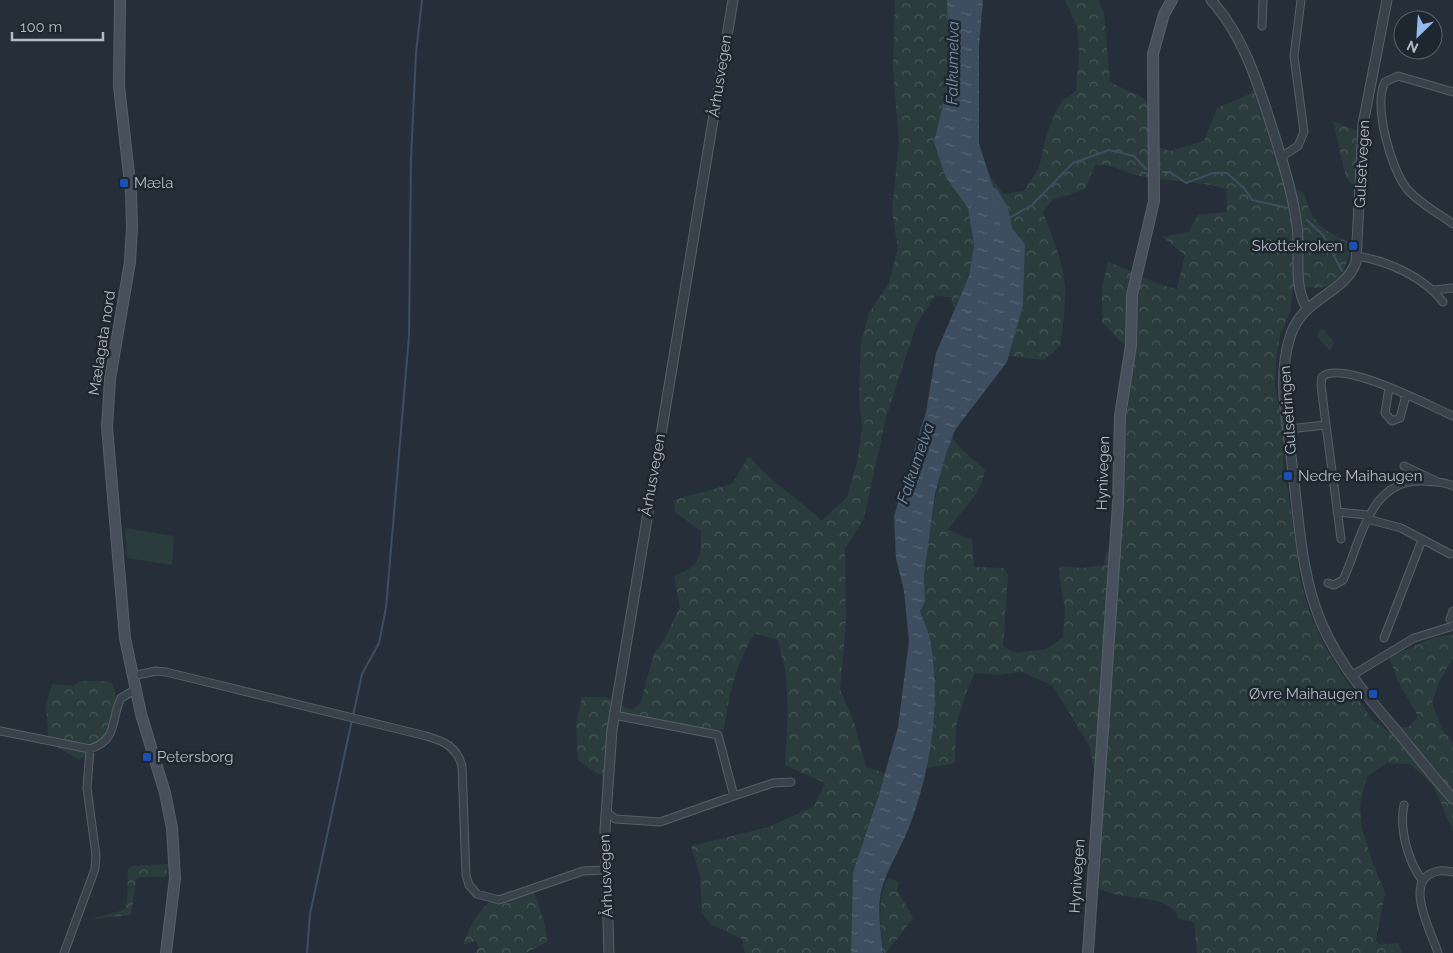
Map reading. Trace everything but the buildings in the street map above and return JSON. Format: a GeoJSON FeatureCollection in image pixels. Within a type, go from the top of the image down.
{"type":"FeatureCollection","features":[{"type":"Feature","properties":{"kind":"main road","name":"Mælagata nord"},"geometry":{"type":"LineString","coordinates":[[120,0],[119,80],[131,192],[132,227],[130,262],[110,379],[107,427],[122,611],[132,676],[165,793],[172,828],[175,878],[166,953]]}},
{"type":"Feature","properties":{"kind":"main road","name":"Hynivegen"},"geometry":{"type":"LineString","coordinates":[[1088,953],[1118,504],[1120,416],[1131,345],[1132,295],[1154,201],[1153,54],[1164,14],[1172,0]]}},
{"type":"Feature","properties":{"kind":"street","name":"Århusvegen"},"geometry":{"type":"LineString","coordinates":[[608,953],[604,829],[614,715],[733,0]]}},
{"type":"Feature","properties":{"kind":"street"},"geometry":{"type":"LineString","coordinates":[[1211,0],[1224,16],[1250,64],[1281,156],[1295,209],[1299,242],[1299,288],[1307,308]]}},
{"type":"Feature","properties":{"kind":"street"},"geometry":{"type":"LineString","coordinates":[[1262,26],[1263,0]]}},
{"type":"Feature","properties":{"kind":"street"},"geometry":{"type":"LineString","coordinates":[[1281,156],[1298,146],[1304,132],[1294,56],[1301,0]]}},
{"type":"Feature","properties":{"kind":"street","name":"Gulsetvegen"},"geometry":{"type":"LineString","coordinates":[[1307,308],[1347,278],[1357,256],[1362,124],[1387,0]]}},
{"type":"Feature","properties":{"kind":"street"},"geometry":{"type":"LineString","coordinates":[[1453,92],[1398,76],[1385,82],[1381,97],[1388,146],[1400,178],[1410,191],[1453,224]]}},
{"type":"Feature","properties":{"kind":"street"},"geometry":{"type":"LineString","coordinates":[[1357,256],[1410,275],[1434,290],[1443,302]]}},
{"type":"Feature","properties":{"kind":"street"},"geometry":{"type":"LineString","coordinates":[[1434,290],[1453,288]]}},
{"type":"Feature","properties":{"kind":"street","name":"Gulsetringen"},"geometry":{"type":"LineString","coordinates":[[1307,308],[1292,330],[1284,357],[1283,383],[1304,558],[1312,595],[1328,638],[1351,676],[1453,799]]}},
{"type":"Feature","properties":{"kind":"street"},"geometry":{"type":"LineString","coordinates":[[1341,539],[1321,385],[1325,374],[1338,372],[1349,374],[1389,388],[1453,416]]}},
{"type":"Feature","properties":{"kind":"street"},"geometry":{"type":"LineString","coordinates":[[1389,388],[1385,414],[1392,421],[1400,418],[1406,395]]}},
{"type":"Feature","properties":{"kind":"street"},"geometry":{"type":"LineString","coordinates":[[1288,429],[1326,424]]}},
{"type":"Feature","properties":{"kind":"street"},"geometry":{"type":"LineString","coordinates":[[1404,466],[1436,482]]}},
{"type":"Feature","properties":{"kind":"street"},"geometry":{"type":"LineString","coordinates":[[1328,583],[1334,585],[1343,580],[1374,505],[1398,485],[1413,481],[1436,482],[1453,486]]}},
{"type":"Feature","properties":{"kind":"street"},"geometry":{"type":"LineString","coordinates":[[1337,512],[1368,517],[1401,528],[1450,554]]}},
{"type":"Feature","properties":{"kind":"street"},"geometry":{"type":"LineString","coordinates":[[1384,638],[1422,540]]}},
{"type":"Feature","properties":{"kind":"street"},"geometry":{"type":"LineString","coordinates":[[1351,676],[1392,649],[1451,622],[1453,611]]}},
{"type":"Feature","properties":{"kind":"street"},"geometry":{"type":"LineString","coordinates":[[132,676],[156,671],[166,672],[437,739],[451,746],[456,752],[463,772],[466,875],[469,885],[477,894],[499,900],[583,871],[605,870]]}},
{"type":"Feature","properties":{"kind":"street"},"geometry":{"type":"LineString","coordinates":[[0,731],[90,749],[98,746],[108,737],[113,730],[121,698],[135,690]]}},
{"type":"Feature","properties":{"kind":"street"},"geometry":{"type":"LineString","coordinates":[[614,715],[718,735],[734,796]]}},
{"type":"Feature","properties":{"kind":"street"},"geometry":{"type":"LineString","coordinates":[[64,953],[95,869],[96,855],[87,788],[90,749]]}},
{"type":"Feature","properties":{"kind":"street"},"geometry":{"type":"LineString","coordinates":[[605,810],[615,819],[660,822],[773,783],[791,782]]}},
{"type":"Feature","properties":{"kind":"street"},"geometry":{"type":"LineString","coordinates":[[1404,806],[1402,823],[1409,853],[1422,880],[1419,896],[1438,953]]}},
{"type":"Feature","properties":{"kind":"street"},"geometry":{"type":"LineString","coordinates":[[604,829],[615,819]]}},
{"type":"Feature","properties":{"kind":"street"},"geometry":{"type":"LineString","coordinates":[[1422,880],[1441,870],[1453,872]]}},
{"type":"Feature","properties":{"kind":"green space"},"geometry":{"type":"Polygon","coordinates":[[[895,0],[947,0],[949,79],[934,142],[945,176],[968,208],[974,245],[969,276],[954,309],[951,297],[935,296],[917,323],[886,417],[864,518],[845,549],[846,620],[840,690],[854,722],[866,767],[885,773],[853,872],[851,953],[745,953],[742,939],[710,924],[702,912],[700,876],[691,846],[769,827],[814,806],[825,783],[785,765],[788,712],[786,675],[778,640],[754,633],[742,657],[734,680],[724,730],[694,730],[616,713],[604,885],[602,774],[598,774],[578,760],[576,724],[582,697],[606,697],[631,710],[640,704],[654,654],[665,638],[680,607],[674,576],[690,569],[698,560],[701,548],[701,531],[675,512],[674,500],[732,484],[749,456],[766,474],[822,521],[847,497],[857,463],[862,428],[859,396],[861,342],[869,313],[889,283],[898,248],[892,212],[899,141],[893,68],[895,0]]]}},
{"type":"Feature","properties":{"kind":"green space"},"geometry":{"type":"Polygon","coordinates":[[[1065,0],[1098,0],[1104,13],[1110,82],[1143,98],[1154,111],[1157,147],[1170,151],[1204,141],[1217,108],[1250,94],[1261,80],[1290,186],[1304,193],[1311,212],[1325,230],[1351,243],[1342,273],[1331,284],[1324,287],[1301,286],[1293,289],[1290,311],[1280,336],[1276,359],[1275,384],[1283,435],[1284,478],[1288,491],[1301,584],[1311,616],[1325,647],[1372,720],[1388,731],[1410,726],[1418,716],[1398,681],[1389,657],[1433,638],[1453,634],[1453,658],[1440,680],[1432,702],[1442,730],[1453,742],[1453,831],[1433,785],[1410,764],[1387,763],[1367,776],[1360,804],[1362,828],[1372,861],[1385,893],[1376,940],[1379,944],[1398,943],[1402,953],[1197,953],[1194,922],[1178,919],[1175,910],[1159,901],[1117,895],[1100,889],[1088,876],[1094,770],[1090,747],[1053,686],[1023,672],[998,675],[975,673],[966,693],[956,726],[955,763],[927,768],[933,728],[934,688],[930,649],[920,611],[924,594],[925,565],[935,500],[952,437],[961,449],[985,470],[975,495],[948,530],[972,540],[974,567],[1003,568],[1008,575],[1003,646],[1014,653],[1047,649],[1063,637],[1065,609],[1059,576],[1060,566],[1082,568],[1104,565],[1106,552],[1109,551],[1115,515],[1127,348],[1102,322],[1102,287],[1108,262],[1159,284],[1177,289],[1185,255],[1163,237],[1189,232],[1198,215],[1227,212],[1226,189],[1205,184],[1134,175],[1107,165],[1095,165],[1085,189],[1052,200],[1043,212],[1063,270],[1065,304],[1060,346],[1044,360],[1009,356],[1023,305],[1025,244],[1004,221],[990,176],[1003,194],[1024,191],[1039,168],[1046,136],[1055,113],[1063,100],[1076,91],[1079,56],[1078,29],[1065,0]]]}},
{"type":"Feature","properties":{"kind":"green space"},"geometry":{"type":"Polygon","coordinates":[[[1333,121],[1357,131],[1354,187],[1346,177],[1333,121]]]}},
{"type":"Feature","properties":{"kind":"green space"},"geometry":{"type":"Polygon","coordinates":[[[1323,329],[1334,342],[1330,351],[1317,337],[1319,331],[1323,329]]]}},
{"type":"Feature","properties":{"kind":"green space"},"geometry":{"type":"Polygon","coordinates":[[[125,528],[174,536],[172,565],[127,558],[125,528]]]}},
{"type":"Feature","properties":{"kind":"green space"},"geometry":{"type":"Polygon","coordinates":[[[80,681],[106,681],[112,684],[116,698],[110,727],[102,739],[79,760],[49,742],[46,706],[52,684],[74,686],[80,681]]]}},
{"type":"Feature","properties":{"kind":"green space"},"geometry":{"type":"Polygon","coordinates":[[[168,864],[166,877],[140,877],[136,880],[131,915],[91,919],[124,910],[127,901],[128,870],[131,866],[168,864]]]}},
{"type":"Feature","properties":{"kind":"green space"},"geometry":{"type":"Polygon","coordinates":[[[888,878],[899,882],[897,890],[913,918],[886,953],[883,953],[881,905],[884,887],[888,878]]]}},
{"type":"Feature","properties":{"kind":"green space"},"geometry":{"type":"Polygon","coordinates":[[[509,890],[534,891],[545,925],[547,942],[526,953],[474,953],[479,948],[476,941],[463,945],[475,919],[485,906],[509,890]]]}},
{"type":"Feature","properties":{"kind":"water"},"geometry":{"type":"Polygon","coordinates":[[[947,0],[983,0],[979,45],[979,144],[1004,220],[1025,244],[1023,305],[1007,362],[955,430],[935,494],[924,575],[925,601],[920,611],[929,636],[935,685],[929,755],[911,822],[881,892],[879,915],[883,953],[851,953],[853,872],[879,794],[898,727],[909,641],[904,591],[896,559],[894,516],[926,412],[936,353],[969,276],[974,245],[968,208],[945,176],[934,142],[949,79],[947,0]]]}},
{"type":"Feature","properties":{"kind":"waterway"},"geometry":{"type":"LineString","coordinates":[[353,716],[362,674],[379,643],[386,608],[409,336],[411,158],[416,53],[422,0]]}},
{"type":"Feature","properties":{"kind":"waterway"},"geometry":{"type":"LineString","coordinates":[[1004,221],[1032,205],[1073,163],[1109,150],[1134,156],[1146,169]]}},
{"type":"Feature","properties":{"kind":"waterway"},"geometry":{"type":"LineString","coordinates":[[1163,172],[1170,172],[1186,183],[1213,173],[1227,173],[1244,188],[1252,200],[1288,208]]}},
{"type":"Feature","properties":{"kind":"waterway","name":"Falkumelva"},"geometry":{"type":"LineString","coordinates":[[993,193],[1002,208],[1008,234]]}},
{"type":"Feature","properties":{"kind":"waterway"},"geometry":{"type":"LineString","coordinates":[[1307,220],[1323,235],[1342,271]]}},
{"type":"Feature","properties":{"kind":"waterway"},"geometry":{"type":"LineString","coordinates":[[307,953],[310,914],[352,720]]}},
{"type":"Feature","properties":{"kind":"place","name":"Mæla"},"geometry":{"type":"Point","coordinates":[124,183]}},
{"type":"Feature","properties":{"kind":"place","name":"Skottekroken"},"geometry":{"type":"Point","coordinates":[1353,246]}},
{"type":"Feature","properties":{"kind":"place","name":"Nedre Maihaugen"},"geometry":{"type":"Point","coordinates":[1288,476]}},
{"type":"Feature","properties":{"kind":"place","name":"Øvre Maihaugen"},"geometry":{"type":"Point","coordinates":[1373,694]}},
{"type":"Feature","properties":{"kind":"place","name":"Petersborg"},"geometry":{"type":"Point","coordinates":[147,757]}}]}
